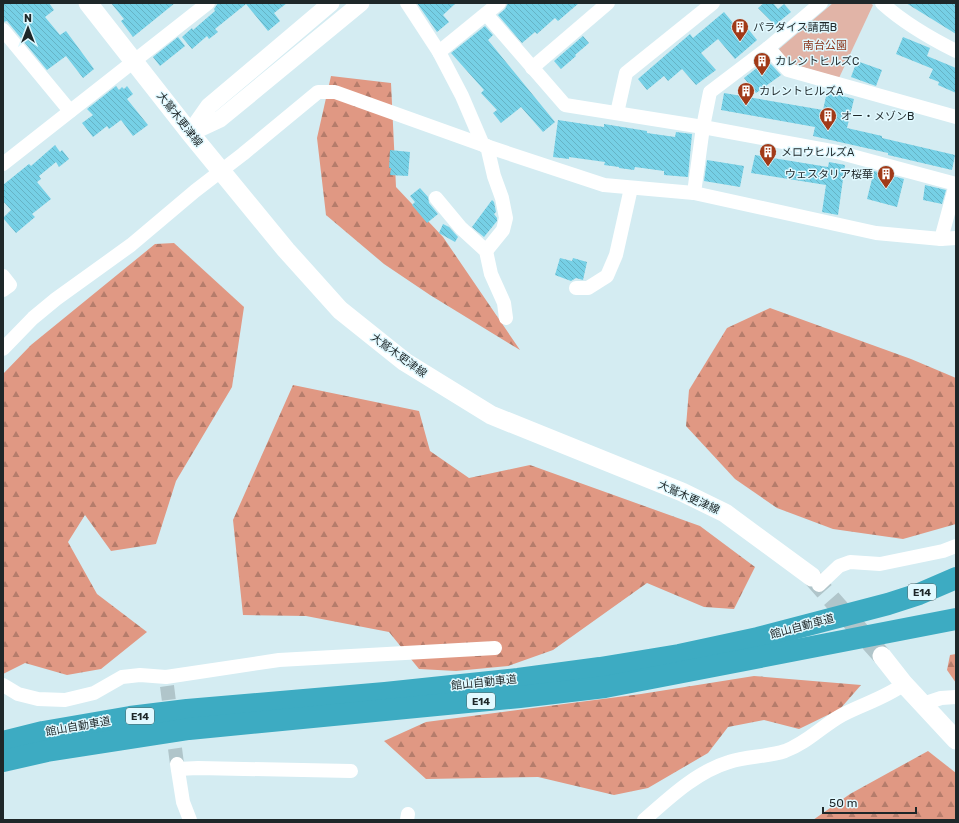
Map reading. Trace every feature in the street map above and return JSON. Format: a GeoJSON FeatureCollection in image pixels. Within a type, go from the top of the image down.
{"type":"FeatureCollection","features":[{"type":"Feature","properties":{"kind":"highway","name":"館山自動車道"},"geometry":{"type":"LineString","coordinates":[[3,742],[43,732],[130,717],[187,710],[510,680],[600,668],[679,655],[758,638],[888,604],[919,594],[956,578]]}},
{"type":"Feature","properties":{"kind":"highway","name":"館山自動車道"},"geometry":{"type":"LineString","coordinates":[[3,761],[47,751],[189,729],[520,698],[604,686],[956,619]]}},
{"type":"Feature","properties":{"kind":"main road","name":"大鷲木更津線"},"geometry":{"type":"LineString","coordinates":[[88,3],[190,134],[286,250],[340,310],[405,362],[491,415],[682,492],[725,513],[816,581]]}},
{"type":"Feature","properties":{"kind":"main road"},"geometry":{"type":"LineString","coordinates":[[882,656],[904,684],[956,740]]}},
{"type":"Feature","properties":{"kind":"street"},"geometry":{"type":"LineString","coordinates":[[190,134],[209,106],[331,3]]}},
{"type":"Feature","properties":{"kind":"street"},"geometry":{"type":"LineString","coordinates":[[190,134],[220,119],[361,3]]}},
{"type":"Feature","properties":{"kind":"street"},"geometry":{"type":"LineString","coordinates":[[407,3],[439,52],[462,96],[485,145],[502,198],[506,218],[503,230],[486,251]]}},
{"type":"Feature","properties":{"kind":"street"},"geometry":{"type":"LineString","coordinates":[[439,52],[499,3]]}},
{"type":"Feature","properties":{"kind":"street"},"geometry":{"type":"LineString","coordinates":[[532,68],[608,3]]}},
{"type":"Feature","properties":{"kind":"street"},"geometry":{"type":"LineString","coordinates":[[617,113],[626,73],[713,3]]}},
{"type":"Feature","properties":{"kind":"street"},"geometry":{"type":"LineString","coordinates":[[694,193],[703,127],[710,92],[768,48],[821,3]]}},
{"type":"Feature","properties":{"kind":"street"},"geometry":{"type":"LineString","coordinates":[[882,3],[908,23],[956,51]]}},
{"type":"Feature","properties":{"kind":"street"},"geometry":{"type":"LineString","coordinates":[[3,164],[134,61],[199,6]]}},
{"type":"Feature","properties":{"kind":"street"},"geometry":{"type":"LineString","coordinates":[[486,14],[565,105],[703,127],[837,152],[956,184],[942,239]]}},
{"type":"Feature","properties":{"kind":"street"},"geometry":{"type":"LineString","coordinates":[[3,30],[70,111]]}},
{"type":"Feature","properties":{"kind":"street"},"geometry":{"type":"LineString","coordinates":[[768,48],[788,70],[956,117]]}},
{"type":"Feature","properties":{"kind":"street"},"geometry":{"type":"LineString","coordinates":[[3,349],[33,318],[56,299],[131,244],[318,92],[335,92],[604,185],[694,193],[876,233],[942,239],[956,238]]}},
{"type":"Feature","properties":{"kind":"street"},"geometry":{"type":"LineString","coordinates":[[576,288],[588,288],[607,276],[616,255],[631,188]]}},
{"type":"Feature","properties":{"kind":"street"},"geometry":{"type":"LineString","coordinates":[[436,198],[461,228],[486,251],[491,274],[504,303],[506,318]]}},
{"type":"Feature","properties":{"kind":"street"},"geometry":{"type":"LineString","coordinates":[[3,276],[10,285],[3,290]]}},
{"type":"Feature","properties":{"kind":"street"},"geometry":{"type":"LineString","coordinates":[[816,581],[840,566],[850,562],[880,564],[943,551],[956,546]]}},
{"type":"Feature","properties":{"kind":"street"},"geometry":{"type":"LineString","coordinates":[[3,685],[18,694],[38,699],[65,700],[94,693],[122,677],[140,675],[167,682],[279,660],[495,648]]}},
{"type":"Feature","properties":{"kind":"street"},"geometry":{"type":"LineString","coordinates":[[644,820],[668,799],[715,767],[747,757],[770,755],[796,746],[842,715],[891,694],[904,684]]}},
{"type":"Feature","properties":{"kind":"street"},"geometry":{"type":"LineString","coordinates":[[923,704],[941,698],[956,697]]}},
{"type":"Feature","properties":{"kind":"street"},"geometry":{"type":"LineString","coordinates":[[190,820],[182,802],[178,766],[198,768],[351,771]]}},
{"type":"Feature","properties":{"kind":"green space","name":"南台公園"},"geometry":{"type":"Polygon","coordinates":[[[833,3],[870,3],[873,5],[839,78],[789,63],[779,49],[833,3]]]}},
{"type":"Feature","properties":{"kind":"green space"},"geometry":{"type":"Polygon","coordinates":[[[331,76],[391,83],[396,187],[443,237],[520,350],[430,295],[384,264],[326,215],[317,138],[331,76]]]}},
{"type":"Feature","properties":{"kind":"green space"},"geometry":{"type":"Polygon","coordinates":[[[174,243],[244,307],[232,387],[176,481],[156,544],[111,551],[85,515],[68,542],[97,594],[147,632],[101,669],[67,675],[25,663],[3,674],[3,374],[31,345],[155,244],[174,243]]]}},
{"type":"Feature","properties":{"kind":"green space"},"geometry":{"type":"Polygon","coordinates":[[[770,308],[911,359],[956,378],[956,524],[903,539],[833,529],[777,508],[735,479],[686,426],[689,390],[727,328],[770,308]]]}},
{"type":"Feature","properties":{"kind":"green space"},"geometry":{"type":"Polygon","coordinates":[[[293,385],[419,411],[430,451],[469,478],[530,465],[700,526],[755,567],[734,609],[704,607],[647,583],[553,650],[508,666],[456,671],[419,669],[389,632],[306,616],[243,615],[233,520],[293,385]]]}},
{"type":"Feature","properties":{"kind":"green space"},"geometry":{"type":"Polygon","coordinates":[[[956,654],[956,683],[947,670],[950,655],[956,654]]]}},
{"type":"Feature","properties":{"kind":"green space"},"geometry":{"type":"Polygon","coordinates":[[[754,676],[861,685],[840,709],[799,729],[764,720],[728,727],[708,753],[648,788],[614,795],[538,777],[426,779],[384,741],[426,722],[641,694],[754,676]]]}},
{"type":"Feature","properties":{"kind":"green space"},"geometry":{"type":"Polygon","coordinates":[[[928,751],[956,773],[956,820],[813,820],[850,794],[928,751]]]}},
{"type":"Feature","properties":{"kind":"building"},"geometry":{"type":"Polygon","coordinates":[[[3,3],[49,3],[54,10],[45,17],[60,35],[66,31],[94,69],[83,78],[66,56],[47,70],[7,21],[3,22],[3,3]]]}},
{"type":"Feature","properties":{"kind":"building"},"geometry":{"type":"Polygon","coordinates":[[[111,3],[175,3],[133,37],[121,21],[124,19],[111,3]]]}},
{"type":"Feature","properties":{"kind":"building"},"geometry":{"type":"Polygon","coordinates":[[[218,3],[287,3],[274,13],[280,21],[268,31],[246,4],[215,29],[218,32],[209,39],[207,36],[192,49],[182,37],[192,28],[193,30],[215,11],[214,9],[218,3]]]}},
{"type":"Feature","properties":{"kind":"building"},"geometry":{"type":"Polygon","coordinates":[[[417,3],[456,3],[443,15],[449,22],[437,32],[417,3]]]}},
{"type":"Feature","properties":{"kind":"building"},"geometry":{"type":"Polygon","coordinates":[[[508,3],[579,3],[558,21],[555,18],[537,34],[535,32],[522,43],[498,15],[505,9],[508,3]]]}},
{"type":"Feature","properties":{"kind":"building"},"geometry":{"type":"Polygon","coordinates":[[[764,3],[773,3],[778,9],[784,4],[791,12],[775,25],[758,8],[764,3]]]}},
{"type":"Feature","properties":{"kind":"building"},"geometry":{"type":"Polygon","coordinates":[[[906,3],[956,3],[956,34],[906,3]]]}},
{"type":"Feature","properties":{"kind":"building"},"geometry":{"type":"Polygon","coordinates":[[[724,12],[739,30],[745,25],[757,40],[735,59],[718,39],[701,53],[716,70],[696,85],[682,69],[668,81],[664,76],[647,90],[638,79],[690,34],[693,38],[724,12]]]}},
{"type":"Feature","properties":{"kind":"building"},"geometry":{"type":"Polygon","coordinates":[[[485,26],[493,35],[488,40],[555,122],[543,132],[521,107],[501,123],[493,113],[497,110],[481,93],[484,90],[451,53],[485,26]]]}},
{"type":"Feature","properties":{"kind":"building"},"geometry":{"type":"Polygon","coordinates":[[[583,36],[589,43],[561,69],[554,61],[583,36]]]}},
{"type":"Feature","properties":{"kind":"building"},"geometry":{"type":"Polygon","coordinates":[[[178,37],[185,46],[160,66],[153,57],[178,37]]]}},
{"type":"Feature","properties":{"kind":"building"},"geometry":{"type":"Polygon","coordinates":[[[903,37],[930,48],[927,56],[956,68],[956,93],[938,85],[939,82],[929,78],[933,69],[896,54],[903,37]]]}},
{"type":"Feature","properties":{"kind":"building","name":"カレントヒルズC"},"geometry":{"type":"Polygon","coordinates":[[[767,60],[781,75],[756,93],[744,78],[767,60]]]}},
{"type":"Feature","properties":{"kind":"building"},"geometry":{"type":"Polygon","coordinates":[[[857,61],[882,70],[876,86],[851,77],[857,61]]]}},
{"type":"Feature","properties":{"kind":"building"},"geometry":{"type":"Polygon","coordinates":[[[116,86],[119,90],[122,87],[124,89],[127,86],[133,94],[127,99],[148,125],[133,136],[121,120],[109,129],[107,126],[93,137],[82,123],[93,115],[87,109],[116,86]]]}},
{"type":"Feature","properties":{"kind":"building"},"geometry":{"type":"Polygon","coordinates":[[[827,92],[854,99],[847,128],[882,136],[882,138],[955,155],[952,170],[888,155],[888,153],[813,136],[815,127],[721,110],[724,93],[823,110],[827,92]]]}},
{"type":"Feature","properties":{"kind":"building"},"geometry":{"type":"Polygon","coordinates":[[[558,120],[604,127],[604,124],[675,137],[676,132],[692,134],[688,177],[664,175],[664,171],[635,167],[634,170],[619,168],[604,165],[605,162],[569,157],[569,159],[553,157],[558,120]]]}},
{"type":"Feature","properties":{"kind":"building"},"geometry":{"type":"Polygon","coordinates":[[[55,145],[60,152],[62,150],[69,159],[59,167],[56,162],[39,176],[41,179],[37,182],[51,199],[32,214],[35,217],[16,233],[3,218],[11,210],[3,201],[3,185],[29,164],[31,166],[55,145]]]}},
{"type":"Feature","properties":{"kind":"building"},"geometry":{"type":"Polygon","coordinates":[[[390,150],[410,152],[408,176],[390,175],[390,150]]]}},
{"type":"Feature","properties":{"kind":"building"},"geometry":{"type":"Polygon","coordinates":[[[755,155],[828,167],[829,162],[845,165],[838,215],[822,212],[826,185],[751,173],[755,155]]]}},
{"type":"Feature","properties":{"kind":"building"},"geometry":{"type":"Polygon","coordinates":[[[707,160],[744,166],[740,187],[704,181],[707,160]]]}},
{"type":"Feature","properties":{"kind":"building","name":"ウェスタリア桜華"},"geometry":{"type":"Polygon","coordinates":[[[874,171],[904,179],[897,207],[867,199],[874,171]]]}},
{"type":"Feature","properties":{"kind":"building"},"geometry":{"type":"Polygon","coordinates":[[[925,185],[946,190],[942,204],[923,200],[925,185]]]}},
{"type":"Feature","properties":{"kind":"building"},"geometry":{"type":"Polygon","coordinates":[[[420,188],[428,197],[429,203],[438,214],[427,223],[412,205],[415,202],[410,196],[420,188]]]}},
{"type":"Feature","properties":{"kind":"building"},"geometry":{"type":"Polygon","coordinates":[[[492,200],[494,202],[496,212],[494,214],[497,221],[484,237],[472,227],[492,200]]]}},
{"type":"Feature","properties":{"kind":"building"},"geometry":{"type":"Polygon","coordinates":[[[443,224],[449,227],[458,237],[455,242],[439,233],[443,224]]]}},
{"type":"Feature","properties":{"kind":"building"},"geometry":{"type":"Polygon","coordinates":[[[560,258],[572,261],[573,258],[587,262],[583,280],[576,278],[571,281],[555,275],[560,258]]]}},
{"type":"Feature","properties":{"kind":"tunnel"},"geometry":{"type":"LineString","coordinates":[[812,577],[882,656]]}},
{"type":"Feature","properties":{"kind":"tunnel"},"geometry":{"type":"LineString","coordinates":[[167,686],[177,764]]}},
{"type":"Feature","properties":{"kind":"place","name":"パラダイス請西B"},"geometry":{"type":"Point","coordinates":[740,42]}},
{"type":"Feature","properties":{"kind":"place","name":"カレントヒルズC"},"geometry":{"type":"Point","coordinates":[762,76]}},
{"type":"Feature","properties":{"kind":"place","name":"カレントヒルズA"},"geometry":{"type":"Point","coordinates":[746,106]}},
{"type":"Feature","properties":{"kind":"place","name":"オー・メゾンB"},"geometry":{"type":"Point","coordinates":[828,131]}},
{"type":"Feature","properties":{"kind":"place","name":"メロウヒルズA"},"geometry":{"type":"Point","coordinates":[768,167]}},
{"type":"Feature","properties":{"kind":"place","name":"ウェスタリア桜華"},"geometry":{"type":"Point","coordinates":[886,189]}}]}
